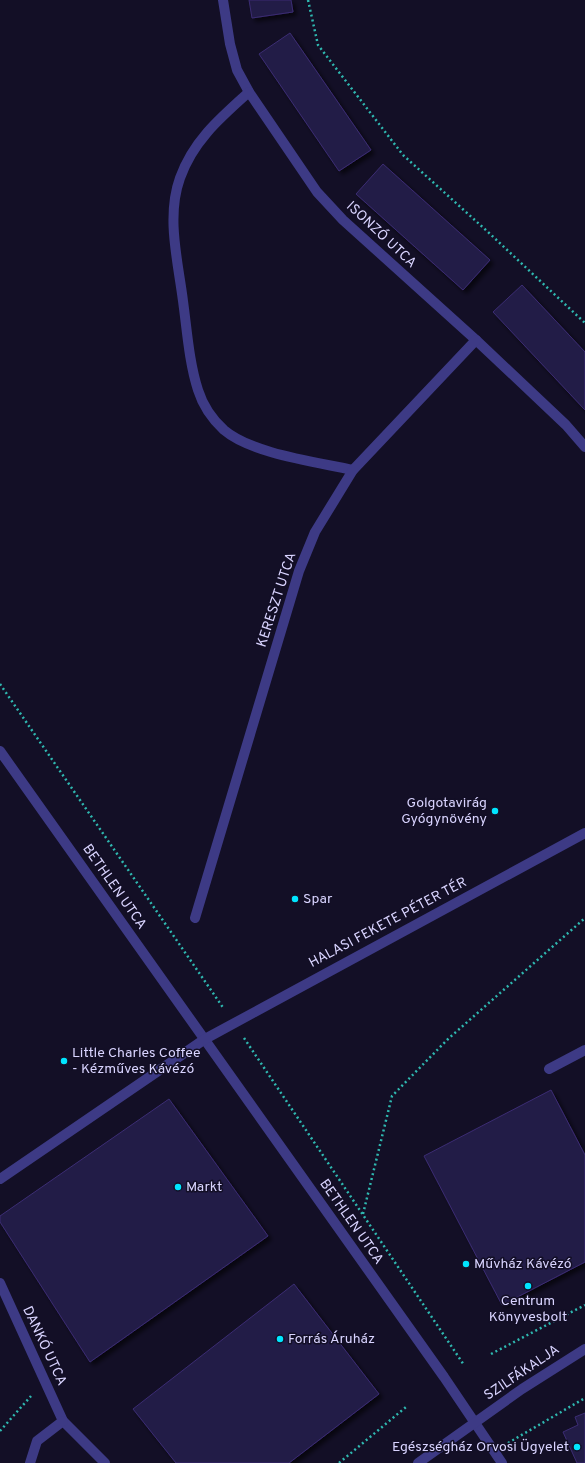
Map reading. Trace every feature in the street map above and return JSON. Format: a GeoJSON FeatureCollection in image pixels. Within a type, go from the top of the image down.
{"type":"FeatureCollection","features":[{"type":"Feature","properties":{"kind":"street","name":"ISONZÓ UTCA"},"geometry":{"type":"LineString","coordinates":[[223,0],[230,44],[237,70],[249,92],[317,192],[343,220],[476,340],[566,425],[585,447]]}},
{"type":"Feature","properties":{"kind":"street"},"geometry":{"type":"LineString","coordinates":[[249,92],[210,127],[190,155],[180,179],[175,199],[173,224],[189,347],[198,390],[208,412],[225,431],[243,441],[273,452],[353,470]]}},
{"type":"Feature","properties":{"kind":"street","name":"KERESZT UTCA"},"geometry":{"type":"LineString","coordinates":[[195,918],[299,571],[316,532],[353,470],[476,340]]}},
{"type":"Feature","properties":{"kind":"street","name":"BETHLEN UTCA"},"geometry":{"type":"LineString","coordinates":[[0,751],[475,1422],[502,1463]]}},
{"type":"Feature","properties":{"kind":"street","name":"HALASI FEKETE PÉTER TÉR"},"geometry":{"type":"LineString","coordinates":[[204,1039],[585,833]]}},
{"type":"Feature","properties":{"kind":"street"},"geometry":{"type":"LineString","coordinates":[[0,1179],[204,1039]]}},
{"type":"Feature","properties":{"kind":"street"},"geometry":{"type":"LineString","coordinates":[[549,1069],[585,1050]]}},
{"type":"Feature","properties":{"kind":"street","name":"DANKÓ UTCA"},"geometry":{"type":"LineString","coordinates":[[0,1283],[63,1421],[105,1463]]}},
{"type":"Feature","properties":{"kind":"street","name":"SZILFÁKALJA"},"geometry":{"type":"LineString","coordinates":[[418,1463],[522,1389],[585,1348]]}},
{"type":"Feature","properties":{"kind":"street"},"geometry":{"type":"LineString","coordinates":[[30,1463],[37,1442],[63,1421]]}},
{"type":"Feature","properties":{"kind":"path"},"geometry":{"type":"LineString","coordinates":[[308,0],[318,45],[403,155],[585,323]]}},
{"type":"Feature","properties":{"kind":"path"},"geometry":{"type":"LineString","coordinates":[[362,1214],[392,1096],[448,1039],[585,918]]}},
{"type":"Feature","properties":{"kind":"path"},"geometry":{"type":"LineString","coordinates":[[491,1354],[585,1305]]}},
{"type":"Feature","properties":{"kind":"path"},"geometry":{"type":"LineString","coordinates":[[0,1432],[44,1381]]}},
{"type":"Feature","properties":{"kind":"path"},"geometry":{"type":"LineString","coordinates":[[542,1423],[585,1398]]}},
{"type":"Feature","properties":{"kind":"path"},"geometry":{"type":"LineString","coordinates":[[339,1463],[406,1407]]}},
{"type":"Feature","properties":{"kind":"building"},"geometry":{"type":"Polygon","coordinates":[[[249,0],[291,0],[293,12],[252,18],[249,0]]]}},
{"type":"Feature","properties":{"kind":"building"},"geometry":{"type":"Polygon","coordinates":[[[290,33],[371,150],[339,171],[259,54],[290,33]]]}},
{"type":"Feature","properties":{"kind":"building"},"geometry":{"type":"Polygon","coordinates":[[[383,164],[490,260],[463,290],[356,194],[383,164]]]}},
{"type":"Feature","properties":{"kind":"building"},"geometry":{"type":"Polygon","coordinates":[[[522,285],[585,352],[585,410],[493,312],[522,285]]]}},
{"type":"Feature","properties":{"kind":"building"},"geometry":{"type":"Polygon","coordinates":[[[551,1090],[585,1155],[585,1262],[502,1305],[424,1156],[551,1090]]]}},
{"type":"Feature","properties":{"kind":"building"},"geometry":{"type":"Polygon","coordinates":[[[169,1099],[268,1236],[90,1362],[0,1222],[0,1216],[169,1099]]]}},
{"type":"Feature","properties":{"kind":"building","name":"Forrás Áruház"},"geometry":{"type":"Polygon","coordinates":[[[294,1284],[379,1394],[289,1463],[176,1463],[133,1409],[294,1284]]]}},
{"type":"Feature","properties":{"kind":"building","name":"Egészségház Orvosi Ügyelet"},"geometry":{"type":"Polygon","coordinates":[[[585,1413],[585,1463],[577,1463],[563,1432],[578,1425],[575,1417],[585,1413]]]}},
{"type":"Feature","properties":{"kind":"place","name":"Golgotavirág Gyógynövény"},"geometry":{"type":"Point","coordinates":[495,811]}},
{"type":"Feature","properties":{"kind":"place","name":"Spar"},"geometry":{"type":"Point","coordinates":[295,899]}},
{"type":"Feature","properties":{"kind":"place","name":"Little Charles Coffee - Kézműves Kávézó"},"geometry":{"type":"Point","coordinates":[64,1061]}},
{"type":"Feature","properties":{"kind":"place","name":"Markt"},"geometry":{"type":"Point","coordinates":[178,1187]}},
{"type":"Feature","properties":{"kind":"place","name":"Művház Kávézó"},"geometry":{"type":"Point","coordinates":[466,1264]}},
{"type":"Feature","properties":{"kind":"place","name":"Centrum Könyvesbolt"},"geometry":{"type":"Point","coordinates":[528,1286]}},
{"type":"Feature","properties":{"kind":"place","name":"Forrás Áruház"},"geometry":{"type":"Point","coordinates":[280,1339]}},
{"type":"Feature","properties":{"kind":"place","name":"Egészségház Orvosi Ügyelet"},"geometry":{"type":"Point","coordinates":[577,1447]}}]}
